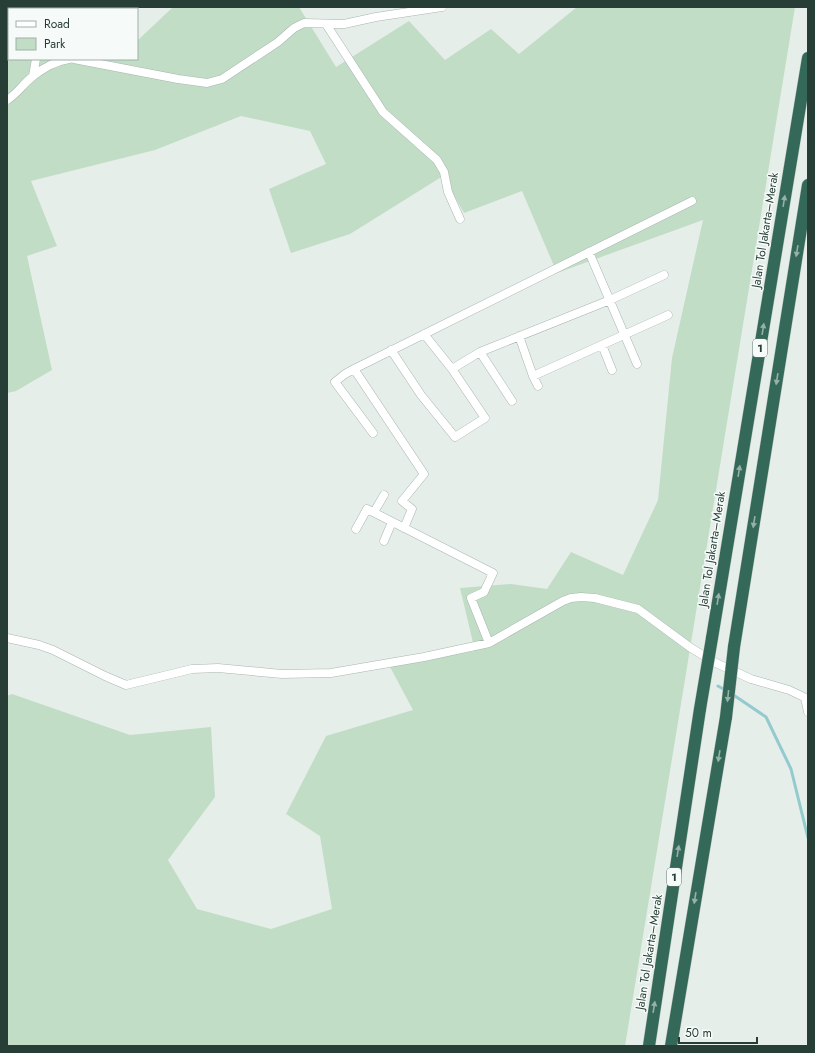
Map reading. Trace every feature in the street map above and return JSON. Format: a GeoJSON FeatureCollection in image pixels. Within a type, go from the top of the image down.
{"type":"FeatureCollection","features":[{"type":"Feature","properties":{"kind":"highway","name":"Jalan Tol Jakarta–Merak"},"geometry":{"type":"LineString","coordinates":[[649,1046],[700,709],[808,58]]}},
{"type":"Feature","properties":{"kind":"highway","name":"1"},"geometry":{"type":"LineString","coordinates":[[671,1046],[726,717],[734,647],[808,185]]}},
{"type":"Feature","properties":{"kind":"street"},"geometry":{"type":"LineString","coordinates":[[79,60],[172,78],[207,83],[222,79],[304,23],[344,24],[376,17],[442,7]]}},
{"type":"Feature","properties":{"kind":"street"},"geometry":{"type":"LineString","coordinates":[[326,24],[383,112],[437,160],[444,172],[448,192],[460,219]]}},
{"type":"Feature","properties":{"kind":"street"},"geometry":{"type":"LineString","coordinates":[[33,76],[36,60]]}},
{"type":"Feature","properties":{"kind":"street"},"geometry":{"type":"LineString","coordinates":[[7,100],[33,76],[51,64],[64,60]]}},
{"type":"Feature","properties":{"kind":"street"},"geometry":{"type":"LineString","coordinates":[[373,433],[335,382],[345,374],[692,201]]}},
{"type":"Feature","properties":{"kind":"street"},"geometry":{"type":"LineString","coordinates":[[589,252],[637,364]]}},
{"type":"Feature","properties":{"kind":"street"},"geometry":{"type":"LineString","coordinates":[[452,368],[480,352],[610,300],[664,275]]}},
{"type":"Feature","properties":{"kind":"street"},"geometry":{"type":"LineString","coordinates":[[533,376],[668,315]]}},
{"type":"Feature","properties":{"kind":"street"},"geometry":{"type":"LineString","coordinates":[[391,350],[421,395],[455,437],[485,418],[452,368],[424,334]]}},
{"type":"Feature","properties":{"kind":"street"},"geometry":{"type":"LineString","coordinates":[[519,336],[538,386]]}},
{"type":"Feature","properties":{"kind":"street"},"geometry":{"type":"LineString","coordinates":[[602,344],[612,370]]}},
{"type":"Feature","properties":{"kind":"street"},"geometry":{"type":"LineString","coordinates":[[480,352],[512,401]]}},
{"type":"Feature","properties":{"kind":"street"},"geometry":{"type":"LineString","coordinates":[[354,369],[424,474],[402,501],[412,508],[404,528]]}},
{"type":"Feature","properties":{"kind":"street"},"geometry":{"type":"LineString","coordinates":[[374,512],[384,495]]}},
{"type":"Feature","properties":{"kind":"street"},"geometry":{"type":"LineString","coordinates":[[356,529],[367,509],[493,573],[484,592],[471,598],[488,643]]}},
{"type":"Feature","properties":{"kind":"street"},"geometry":{"type":"LineString","coordinates":[[384,541],[392,522]]}},
{"type":"Feature","properties":{"kind":"street"},"geometry":{"type":"LineString","coordinates":[[7,638],[39,645],[53,650],[126,685],[192,669],[218,668],[282,674],[331,673],[424,657],[488,643],[514,630],[563,601],[581,597],[595,598],[638,609],[691,648],[716,663],[751,679],[789,690],[807,698],[808,712]]}},
{"type":"Feature","properties":{"kind":"green space"},"geometry":{"type":"Polygon","coordinates":[[[173,7],[299,7],[336,67],[409,21],[445,60],[491,29],[519,54],[577,7],[795,7],[625,1046],[7,1046],[7,696],[12,694],[130,735],[211,727],[215,797],[168,860],[197,909],[271,929],[332,909],[320,836],[286,814],[326,736],[413,710],[389,665],[475,651],[460,588],[511,584],[547,589],[571,552],[623,575],[658,500],[672,358],[703,220],[557,273],[522,191],[464,213],[443,176],[350,234],[291,253],[269,189],[326,164],[310,131],[241,116],[155,150],[31,181],[57,246],[27,256],[52,370],[16,391],[7,393],[7,32],[8,60],[138,60],[138,40],[173,7]]]}},
{"type":"Feature","properties":{"kind":"waterway"},"geometry":{"type":"LineString","coordinates":[[718,686],[725,690]]}},
{"type":"Feature","properties":{"kind":"waterway"},"geometry":{"type":"LineString","coordinates":[[732,694],[766,717],[791,769],[808,838]]}}]}
